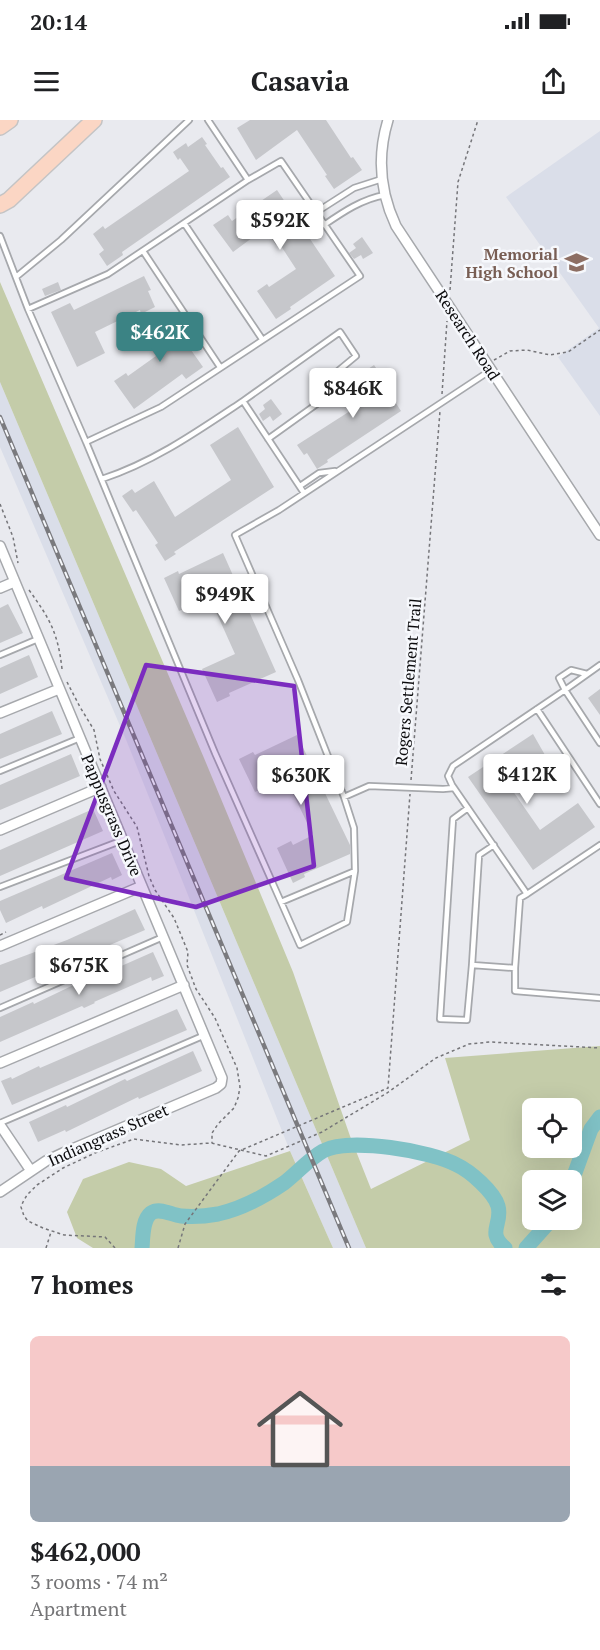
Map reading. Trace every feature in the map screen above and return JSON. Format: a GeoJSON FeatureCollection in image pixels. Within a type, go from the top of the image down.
{"type":"FeatureCollection","features":[{"type":"Feature","properties":{"kind":"main road"},"geometry":{"type":"LineString","coordinates":[[0,127],[10,120]]}},
{"type":"Feature","properties":{"kind":"main road"},"geometry":{"type":"LineString","coordinates":[[0,205],[9,200],[94,120]]}},
{"type":"Feature","properties":{"kind":"street","name":"Research Road"},"geometry":{"type":"LineString","coordinates":[[388,120],[381,156],[382,179],[396,226],[492,365],[600,535]]}},
{"type":"Feature","properties":{"kind":"street","name":"Pappusgrass Drive"},"geometry":{"type":"LineString","coordinates":[[0,546],[205,1035],[221,1074],[221,1084]]}},
{"type":"Feature","properties":{"kind":"street"},"geometry":{"type":"LineString","coordinates":[[0,588],[14,582]]}},
{"type":"Feature","properties":{"kind":"street"},"geometry":{"type":"LineString","coordinates":[[0,713],[59,689]]}},
{"type":"Feature","properties":{"kind":"street"},"geometry":{"type":"LineString","coordinates":[[0,830],[101,788]]}},
{"type":"Feature","properties":{"kind":"street"},"geometry":{"type":"LineString","coordinates":[[0,946],[142,886]]}},
{"type":"Feature","properties":{"kind":"street"},"geometry":{"type":"LineString","coordinates":[[0,1062],[184,985]]}},
{"type":"Feature","properties":{"kind":"street","name":"Indiangrass Street"},"geometry":{"type":"LineString","coordinates":[[0,1192],[63,1153],[213,1090],[221,1084]]}},
{"type":"Feature","properties":{"kind":"street"},"geometry":{"type":"LineString","coordinates":[[0,1124],[31,1171]]}},
{"type":"Feature","properties":{"kind":"lane"},"geometry":{"type":"LineString","coordinates":[[16,277],[61,240],[189,120]]}},
{"type":"Feature","properties":{"kind":"lane"},"geometry":{"type":"LineString","coordinates":[[208,120],[248,180]]}},
{"type":"Feature","properties":{"kind":"lane"},"geometry":{"type":"LineString","coordinates":[[28,309],[108,274],[248,180],[281,161],[360,276],[220,366],[161,407],[86,442]]}},
{"type":"Feature","properties":{"kind":"lane"},"geometry":{"type":"LineString","coordinates":[[315,213],[354,188],[382,179]]}},
{"type":"Feature","properties":{"kind":"lane"},"geometry":{"type":"LineString","coordinates":[[324,225],[360,203],[385,195]]}},
{"type":"Feature","properties":{"kind":"lane"},"geometry":{"type":"LineString","coordinates":[[184,223],[262,339]]}},
{"type":"Feature","properties":{"kind":"lane"},"geometry":{"type":"LineString","coordinates":[[0,236],[28,309],[86,442],[215,753],[300,945],[347,922],[355,871],[354,828],[298,680],[235,535],[279,510],[338,471],[492,365]]}},
{"type":"Feature","properties":{"kind":"lane"},"geometry":{"type":"LineString","coordinates":[[143,251],[220,366]]}},
{"type":"Feature","properties":{"kind":"lane"},"geometry":{"type":"LineString","coordinates":[[102,480],[125,472],[162,454],[243,401],[340,332],[356,356],[333,375],[321,400],[268,439]]}},
{"type":"Feature","properties":{"kind":"lane"},"geometry":{"type":"LineString","coordinates":[[243,401],[304,493]]}},
{"type":"Feature","properties":{"kind":"lane"},"geometry":{"type":"LineString","coordinates":[[300,486],[319,473],[338,471]]}},
{"type":"Feature","properties":{"kind":"lane"},"geometry":{"type":"LineString","coordinates":[[0,655],[38,639]]}},
{"type":"Feature","properties":{"kind":"lane"},"geometry":{"type":"LineString","coordinates":[[527,894],[448,776],[453,766],[600,665]]}},
{"type":"Feature","properties":{"kind":"lane"},"geometry":{"type":"LineString","coordinates":[[587,674],[571,670],[559,678],[600,743]]}},
{"type":"Feature","properties":{"kind":"lane"},"geometry":{"type":"LineString","coordinates":[[537,709],[600,804]]}},
{"type":"Feature","properties":{"kind":"lane"},"geometry":{"type":"LineString","coordinates":[[0,771],[80,738]]}},
{"type":"Feature","properties":{"kind":"lane"},"geometry":{"type":"LineString","coordinates":[[344,797],[369,786],[454,788]]}},
{"type":"Feature","properties":{"kind":"lane"},"geometry":{"type":"LineString","coordinates":[[468,808],[453,819],[440,1019],[467,1020],[479,855],[494,845]]}},
{"type":"Feature","properties":{"kind":"lane"},"geometry":{"type":"LineString","coordinates":[[0,887],[123,840]]}},
{"type":"Feature","properties":{"kind":"lane"},"geometry":{"type":"LineString","coordinates":[[600,845],[520,898],[515,968],[515,992],[600,998]]}},
{"type":"Feature","properties":{"kind":"lane"},"geometry":{"type":"LineString","coordinates":[[281,902],[355,871]]}},
{"type":"Feature","properties":{"kind":"lane"},"geometry":{"type":"LineString","coordinates":[[0,1008],[163,937]]}},
{"type":"Feature","properties":{"kind":"lane"},"geometry":{"type":"LineString","coordinates":[[472,965],[515,968]]}},
{"type":"Feature","properties":{"kind":"lane"},"geometry":{"type":"LineString","coordinates":[[0,1124],[205,1035]]}},
{"type":"Feature","properties":{"kind":"path"},"geometry":{"type":"LineString","coordinates":[[449,298],[458,182],[478,120]]}},
{"type":"Feature","properties":{"kind":"path","name":"Rogers Settlement Trail"},"geometry":{"type":"LineString","coordinates":[[239,1151],[388,1088],[447,321]]}},
{"type":"Feature","properties":{"kind":"path"},"geometry":{"type":"LineString","coordinates":[[492,365],[510,351],[527,350],[550,355],[568,352],[600,330]]}},
{"type":"Feature","properties":{"kind":"path"},"geometry":{"type":"LineString","coordinates":[[0,504],[13,537],[18,567]]}},
{"type":"Feature","properties":{"kind":"path"},"geometry":{"type":"LineString","coordinates":[[28,589],[46,612],[59,644],[62,672]]}},
{"type":"Feature","properties":{"kind":"path"},"geometry":{"type":"LineString","coordinates":[[65,677],[94,730],[100,759],[117,798],[137,827],[149,876],[155,890],[174,918],[188,952],[187,965],[196,989],[214,1018],[237,1068],[240,1087],[238,1098],[234,1108],[212,1133],[212,1143]]}},
{"type":"Feature","properties":{"kind":"path"},"geometry":{"type":"LineString","coordinates":[[115,1248],[105,1237],[64,1235],[28,1221],[21,1207],[27,1195],[36,1185],[63,1168],[134,1139],[182,1145],[212,1143],[266,1156],[312,1136],[387,1093],[436,1058],[469,1044],[489,1042],[600,1048]]}},
{"type":"Feature","properties":{"kind":"path"},"geometry":{"type":"LineString","coordinates":[[178,1248],[187,1221],[239,1151]]}},
{"type":"Feature","properties":{"kind":"path"},"geometry":{"type":"LineString","coordinates":[[46,1248],[51,1231]]}},
{"type":"Feature","properties":{"kind":"highlighted area"},"geometry":{"type":"Polygon","coordinates":[[[146,665],[294,686],[314,866],[196,907],[66,878],[146,665]]]}},
{"type":"Feature","properties":{"kind":"shaded area","name":"Memorial High School"},"geometry":{"type":"Polygon","coordinates":[[[600,131],[600,416],[558,357],[599,328],[506,197],[600,131]]]}},
{"type":"Feature","properties":{"kind":"shaded area"},"geometry":{"type":"Polygon","coordinates":[[[0,382],[366,1248],[333,1248],[290,1151],[127,742],[0,447],[0,382]]]}},
{"type":"Feature","properties":{"kind":"green space"},"geometry":{"type":"Polygon","coordinates":[[[0,282],[293,972],[350,1136],[371,1189],[470,1140],[445,1058],[600,1046],[600,1248],[366,1248],[0,382],[0,282]]]}},
{"type":"Feature","properties":{"kind":"green space"},"geometry":{"type":"Polygon","coordinates":[[[290,1151],[333,1248],[93,1248],[77,1238],[67,1212],[83,1179],[129,1162],[161,1169],[186,1186],[290,1151]]]}},
{"type":"Feature","properties":{"kind":"building"},"geometry":{"type":"Polygon","coordinates":[[[250,120],[326,120],[351,158],[353,157],[362,170],[334,189],[297,130],[256,160],[237,128],[250,120]]]}},
{"type":"Feature","properties":{"kind":"building"},"geometry":{"type":"Polygon","coordinates":[[[202,137],[221,168],[223,167],[230,177],[122,252],[123,255],[107,266],[99,254],[104,250],[93,234],[103,226],[105,229],[189,171],[173,152],[186,143],[188,147],[202,137]]]}},
{"type":"Feature","properties":{"kind":"building"},"geometry":{"type":"Polygon","coordinates":[[[277,190],[335,276],[276,319],[257,291],[267,284],[269,287],[296,269],[279,243],[276,245],[272,239],[275,237],[268,226],[233,252],[213,225],[228,215],[232,221],[277,190]]]}},
{"type":"Feature","properties":{"kind":"building"},"geometry":{"type":"Polygon","coordinates":[[[362,237],[373,253],[363,259],[361,255],[354,259],[349,253],[356,248],[353,244],[362,237]]]}},
{"type":"Feature","properties":{"kind":"building"},"geometry":{"type":"Polygon","coordinates":[[[144,276],[151,290],[148,291],[155,307],[141,314],[140,310],[95,332],[105,353],[77,367],[51,312],[70,303],[74,310],[144,276]]]}},
{"type":"Feature","properties":{"kind":"building"},"geometry":{"type":"Polygon","coordinates":[[[58,282],[61,290],[45,296],[42,289],[58,282]]]}},
{"type":"Feature","properties":{"kind":"building"},"geometry":{"type":"Polygon","coordinates":[[[165,313],[203,367],[186,379],[182,374],[134,409],[114,381],[126,373],[128,376],[156,356],[142,336],[153,328],[150,324],[165,313]]]}},
{"type":"Feature","properties":{"kind":"building"},"geometry":{"type":"Polygon","coordinates":[[[374,365],[401,411],[317,469],[307,453],[304,455],[297,445],[361,404],[347,383],[374,365]]]}},
{"type":"Feature","properties":{"kind":"building"},"geometry":{"type":"Polygon","coordinates":[[[271,399],[282,414],[273,421],[270,416],[263,421],[259,414],[265,409],[263,405],[271,399]]]}},
{"type":"Feature","properties":{"kind":"building"},"geometry":{"type":"Polygon","coordinates":[[[238,427],[274,487],[174,552],[176,554],[165,561],[155,545],[158,543],[136,510],[133,512],[122,496],[132,489],[135,493],[154,481],[175,517],[231,480],[210,445],[238,427]]]}},
{"type":"Feature","properties":{"kind":"building"},"geometry":{"type":"Polygon","coordinates":[[[223,553],[276,672],[229,693],[230,696],[217,702],[202,669],[235,654],[208,594],[195,600],[197,603],[179,611],[164,578],[178,571],[179,574],[223,553]]]}},
{"type":"Feature","properties":{"kind":"building"},"geometry":{"type":"Polygon","coordinates":[[[8,604],[23,633],[0,643],[0,608],[8,604]]]}},
{"type":"Feature","properties":{"kind":"building"},"geometry":{"type":"Polygon","coordinates":[[[29,655],[38,677],[0,694],[0,668],[29,655]]]}},
{"type":"Feature","properties":{"kind":"building"},"geometry":{"type":"Polygon","coordinates":[[[600,689],[600,715],[588,698],[600,689]]]}},
{"type":"Feature","properties":{"kind":"building"},"geometry":{"type":"Polygon","coordinates":[[[52,711],[62,734],[0,759],[0,734],[52,711]]]}},
{"type":"Feature","properties":{"kind":"building"},"geometry":{"type":"Polygon","coordinates":[[[533,734],[549,762],[535,772],[531,767],[508,784],[540,830],[578,803],[595,827],[533,870],[468,777],[533,734]]]}},
{"type":"Feature","properties":{"kind":"building"},"geometry":{"type":"Polygon","coordinates":[[[297,735],[350,845],[350,854],[304,874],[305,877],[293,883],[277,848],[291,841],[293,845],[313,835],[284,775],[255,792],[239,759],[253,752],[255,755],[297,735]]]}},
{"type":"Feature","properties":{"kind":"building"},"geometry":{"type":"Polygon","coordinates":[[[71,754],[80,776],[0,810],[0,785],[71,754]]]}},
{"type":"Feature","properties":{"kind":"building"},"geometry":{"type":"Polygon","coordinates":[[[93,809],[103,831],[0,876],[0,850],[93,809]]]}},
{"type":"Feature","properties":{"kind":"building"},"geometry":{"type":"Polygon","coordinates":[[[112,853],[122,875],[112,880],[111,877],[43,909],[42,906],[6,923],[0,910],[0,901],[112,853]]]}},
{"type":"Feature","properties":{"kind":"building"},"geometry":{"type":"Polygon","coordinates":[[[135,909],[145,930],[0,992],[0,965],[67,940],[135,909]]]}},
{"type":"Feature","properties":{"kind":"building"},"geometry":{"type":"Polygon","coordinates":[[[153,952],[164,976],[152,981],[151,977],[84,1008],[82,1006],[0,1042],[0,1017],[153,952]]]}},
{"type":"Feature","properties":{"kind":"building"},"geometry":{"type":"Polygon","coordinates":[[[177,1009],[187,1030],[12,1105],[1,1081],[11,1077],[12,1079],[39,1066],[40,1068],[177,1009]]]}},
{"type":"Feature","properties":{"kind":"building"},"geometry":{"type":"Polygon","coordinates":[[[193,1051],[202,1071],[139,1099],[138,1097],[66,1132],[65,1130],[38,1142],[29,1122],[193,1051]]]}},
{"type":"Feature","properties":{"kind":"waterway"},"geometry":{"type":"LineString","coordinates":[[576,1170],[591,1129],[600,1117]]}},
{"type":"Feature","properties":{"kind":"waterway"},"geometry":{"type":"LineString","coordinates":[[142,1248],[144,1225],[148,1216],[154,1211],[195,1216],[214,1215],[235,1209],[277,1188],[323,1151],[351,1145],[410,1151],[445,1160],[462,1168],[481,1182],[496,1200],[499,1212],[496,1232],[499,1242],[505,1248]]}},
{"type":"Feature","properties":{"kind":"waterway"},"geometry":{"type":"LineString","coordinates":[[526,1248],[542,1230]]}},
{"type":"Feature","properties":{"kind":"railway"},"geometry":{"type":"LineString","coordinates":[[0,417],[349,1248]]}},
{"type":"Feature","properties":{"kind":"place","name":"Memorial High School"},"geometry":{"type":"Point","coordinates":[576,263]}}]}
